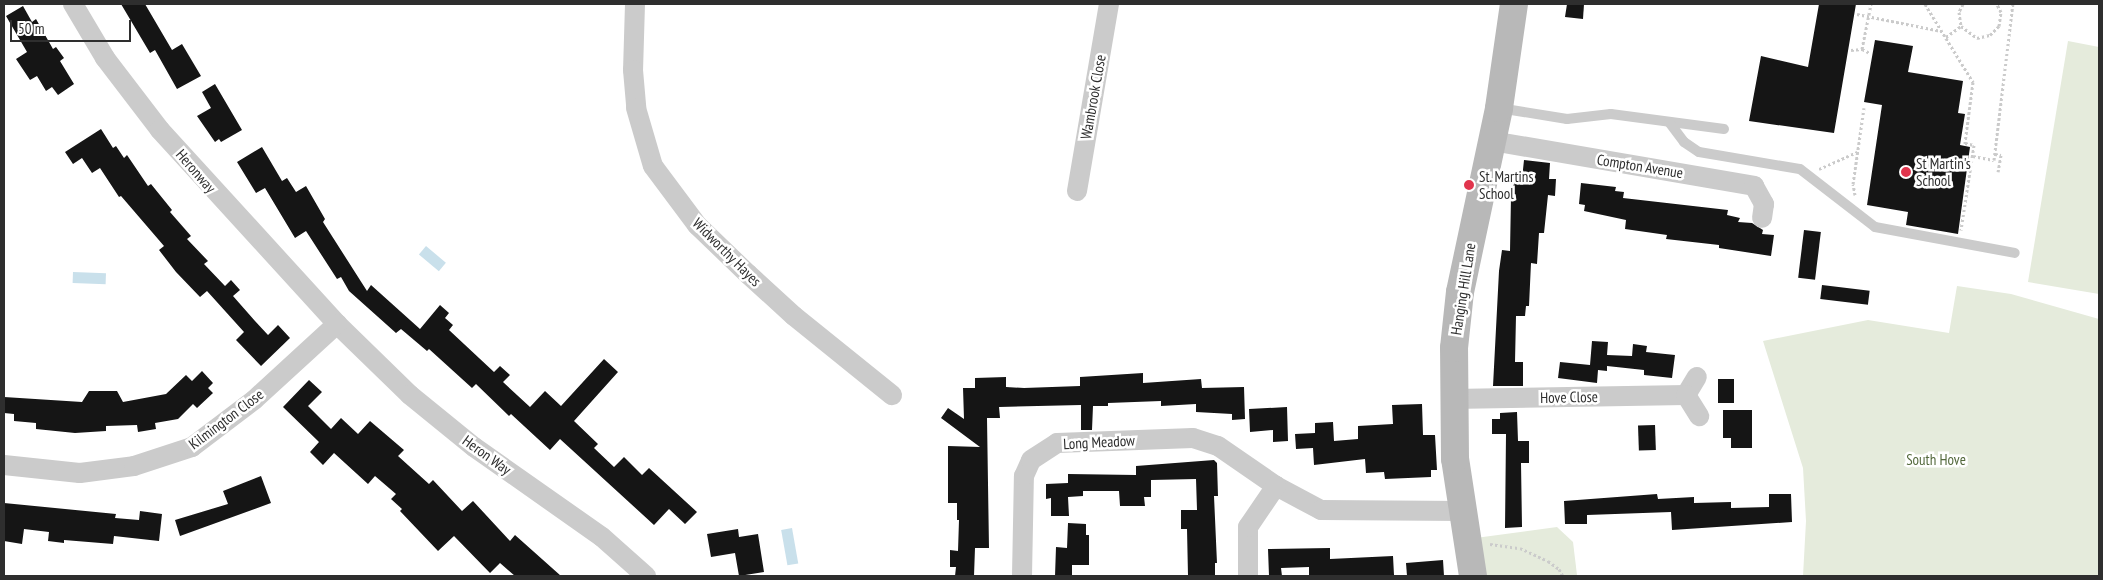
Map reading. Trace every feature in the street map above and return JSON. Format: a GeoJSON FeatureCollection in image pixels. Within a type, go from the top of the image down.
{"type":"FeatureCollection","features":[{"type":"Feature","properties":{"kind":"street","name":"Heronway"},"geometry":{"type":"LineString","coordinates":[[73,4],[105,58],[160,130],[337,324]]}},
{"type":"Feature","properties":{"kind":"street","name":"Widworthy Hayes"},"geometry":{"type":"LineString","coordinates":[[635,4],[633,70],[636,108],[653,166],[698,225],[742,268],[794,316],[892,395]]}},
{"type":"Feature","properties":{"kind":"street","name":"Wambrook Close"},"geometry":{"type":"LineString","coordinates":[[1077,191],[1109,4]]}},
{"type":"Feature","properties":{"kind":"street","name":"Hanging Hill Lane"},"geometry":{"type":"LineString","coordinates":[[1473,576],[1455,459],[1452,399],[1460,292],[1499,108],[1514,4]]}},
{"type":"Feature","properties":{"kind":"street","name":"Compton Avenue"},"geometry":{"type":"LineString","coordinates":[[1492,141],[1754,186],[1764,204],[1762,218]]}},
{"type":"Feature","properties":{"kind":"street","name":"Kilmington Close"},"geometry":{"type":"LineString","coordinates":[[4,465],[80,473],[134,466],[192,447],[254,400],[337,324]]}},
{"type":"Feature","properties":{"kind":"street","name":"Heron Way"},"geometry":{"type":"LineString","coordinates":[[337,324],[410,394],[474,447],[602,537],[646,576]]}},
{"type":"Feature","properties":{"kind":"street"},"geometry":{"type":"LineString","coordinates":[[1697,377],[1686,395],[1699,416]]}},
{"type":"Feature","properties":{"kind":"street","name":"Hove Close"},"geometry":{"type":"LineString","coordinates":[[1452,399],[1686,395]]}},
{"type":"Feature","properties":{"kind":"street","name":"Long Meadow"},"geometry":{"type":"LineString","coordinates":[[1022,576],[1024,476],[1031,460],[1057,443],[1193,438],[1218,446],[1276,486],[1321,510],[1463,511]]}},
{"type":"Feature","properties":{"kind":"street"},"geometry":{"type":"LineString","coordinates":[[1248,576],[1248,527],[1276,486]]}},
{"type":"Feature","properties":{"kind":"lane"},"geometry":{"type":"LineString","coordinates":[[1499,108],[1568,119],[1611,114],[1724,130]]}},
{"type":"Feature","properties":{"kind":"lane"},"geometry":{"type":"LineString","coordinates":[[1669,122],[1684,142],[1699,152],[1800,169],[1849,209],[1875,227],[2015,252]]}},
{"type":"Feature","properties":{"kind":"path"},"geometry":{"type":"LineString","coordinates":[[1862,49],[1871,4]]}},
{"type":"Feature","properties":{"kind":"path"},"geometry":{"type":"LineString","coordinates":[[1925,4],[1974,82],[1965,143],[1974,145],[1973,156],[1959,243]]}},
{"type":"Feature","properties":{"kind":"path"},"geometry":{"type":"LineString","coordinates":[[1963,4],[1959,12],[1961,26],[1977,38],[1990,35],[2001,19],[1999,4]]}},
{"type":"Feature","properties":{"kind":"path"},"geometry":{"type":"LineString","coordinates":[[1973,156],[1994,160],[2013,4]]}},
{"type":"Feature","properties":{"kind":"path"},"geometry":{"type":"LineString","coordinates":[[1857,14],[1942,31]]}},
{"type":"Feature","properties":{"kind":"path"},"geometry":{"type":"LineString","coordinates":[[1946,37],[1961,26]]}},
{"type":"Feature","properties":{"kind":"path"},"geometry":{"type":"LineString","coordinates":[[1851,50],[1862,49],[1870,53]]}},
{"type":"Feature","properties":{"kind":"path"},"geometry":{"type":"LineString","coordinates":[[1849,209],[1855,198],[1853,184],[1864,108]]}},
{"type":"Feature","properties":{"kind":"path"},"geometry":{"type":"LineString","coordinates":[[1820,168],[1858,152]]}},
{"type":"Feature","properties":{"kind":"path"},"geometry":{"type":"LineString","coordinates":[[1995,154],[2001,155],[1998,172]]}},
{"type":"Feature","properties":{"kind":"path"},"geometry":{"type":"LineString","coordinates":[[1469,544],[1480,543],[1520,548],[1548,560],[1563,576]]}},
{"type":"Feature","properties":{"kind":"green space"},"geometry":{"type":"Polygon","coordinates":[[[2068,41],[2099,47],[2099,294],[2028,282],[2068,41]]]}},
{"type":"Feature","properties":{"kind":"green space","name":"South Hove"},"geometry":{"type":"Polygon","coordinates":[[[1957,286],[2011,294],[2099,319],[2099,576],[1803,576],[1806,521],[1803,468],[1763,341],[1868,320],[1949,333],[1957,286]]]}},
{"type":"Feature","properties":{"kind":"green space"},"geometry":{"type":"Polygon","coordinates":[[[1557,527],[1573,542],[1577,575],[1473,576],[1468,539],[1557,527]]]}},
{"type":"Feature","properties":{"kind":"water"},"geometry":{"type":"Polygon","coordinates":[[[426,246],[446,263],[439,271],[419,254],[426,246]]]}},
{"type":"Feature","properties":{"kind":"water"},"geometry":{"type":"Polygon","coordinates":[[[73,272],[106,273],[106,284],[73,283],[73,272]]]}},
{"type":"Feature","properties":{"kind":"water"},"geometry":{"type":"Polygon","coordinates":[[[792,528],[798,563],[787,565],[781,530],[792,528]]]}},
{"type":"Feature","properties":{"kind":"building"},"geometry":{"type":"Polygon","coordinates":[[[121,4],[145,4],[172,50],[182,44],[201,76],[177,89],[155,50],[150,53],[121,4]]]}},
{"type":"Feature","properties":{"kind":"building"},"geometry":{"type":"Polygon","coordinates":[[[1567,4],[1584,4],[1583,19],[1565,17],[1567,4]]]}},
{"type":"Feature","properties":{"kind":"building"},"geometry":{"type":"Polygon","coordinates":[[[1819,4],[1856,4],[1834,133],[1749,121],[1761,56],[1808,67],[1819,4]]]}},
{"type":"Feature","properties":{"kind":"building"},"geometry":{"type":"Polygon","coordinates":[[[23,6],[32,22],[36,19],[53,49],[56,47],[64,58],[60,61],[74,84],[58,95],[52,87],[46,91],[37,76],[30,80],[16,59],[27,52],[6,16],[23,6]]]}},
{"type":"Feature","properties":{"kind":"building"},"geometry":{"type":"Polygon","coordinates":[[[1875,40],[1913,46],[1908,72],[1963,81],[1958,113],[1965,114],[1960,145],[1970,147],[1958,234],[1906,225],[1908,212],[1867,205],[1882,105],[1864,102],[1875,40]]]}},
{"type":"Feature","properties":{"kind":"building"},"geometry":{"type":"Polygon","coordinates":[[[215,84],[242,130],[221,142],[219,139],[215,142],[197,116],[211,108],[202,92],[215,84]]]}},
{"type":"Feature","properties":{"kind":"building"},"geometry":{"type":"Polygon","coordinates":[[[101,129],[113,148],[116,146],[124,158],[127,155],[148,186],[151,184],[172,210],[170,212],[191,236],[187,239],[208,261],[204,264],[225,286],[231,280],[240,290],[233,296],[255,321],[268,335],[278,325],[290,338],[261,366],[236,340],[244,332],[207,291],[200,297],[176,272],[159,250],[164,246],[121,196],[119,197],[100,168],[92,173],[82,158],[73,164],[65,152],[101,129]]]}},
{"type":"Feature","properties":{"kind":"building"},"geometry":{"type":"Polygon","coordinates":[[[262,147],[282,181],[287,178],[296,192],[306,186],[325,219],[323,222],[367,291],[371,285],[420,329],[440,305],[449,313],[445,318],[453,325],[449,330],[494,372],[500,366],[510,375],[503,382],[530,407],[545,391],[561,406],[604,359],[618,372],[574,421],[598,444],[594,448],[614,467],[624,457],[642,475],[649,468],[697,512],[685,524],[669,509],[654,525],[560,439],[550,450],[511,414],[509,416],[476,384],[472,388],[429,349],[427,351],[401,329],[396,333],[349,291],[341,277],[337,279],[306,231],[295,238],[265,188],[256,193],[237,162],[262,147]]]}},
{"type":"Feature","properties":{"kind":"building"},"geometry":{"type":"Polygon","coordinates":[[[1524,160],[1550,163],[1549,179],[1556,179],[1555,196],[1548,195],[1544,233],[1539,233],[1537,264],[1531,263],[1529,306],[1526,306],[1525,316],[1516,316],[1515,362],[1523,362],[1523,386],[1493,386],[1499,271],[1502,250],[1510,251],[1511,196],[1515,178],[1522,179],[1524,160]]]}},
{"type":"Feature","properties":{"kind":"building"},"geometry":{"type":"Polygon","coordinates":[[[1581,183],[1616,187],[1615,191],[1624,192],[1623,198],[1728,210],[1727,215],[1740,218],[1738,222],[1752,223],[1763,230],[1762,234],[1774,235],[1771,256],[1719,248],[1719,245],[1666,239],[1667,235],[1625,229],[1626,220],[1584,211],[1585,205],[1579,204],[1581,183]]]}},
{"type":"Feature","properties":{"kind":"building"},"geometry":{"type":"Polygon","coordinates":[[[1804,230],[1821,232],[1815,280],[1798,278],[1804,230]]]}},
{"type":"Feature","properties":{"kind":"building"},"geometry":{"type":"Polygon","coordinates":[[[1822,285],[1870,291],[1868,305],[1820,299],[1822,285]]]}},
{"type":"Feature","properties":{"kind":"building"},"geometry":{"type":"Polygon","coordinates":[[[1592,341],[1608,342],[1607,355],[1632,356],[1633,344],[1647,346],[1646,352],[1675,355],[1672,378],[1644,375],[1644,370],[1607,366],[1607,371],[1598,370],[1597,383],[1558,378],[1560,362],[1590,365],[1592,341]]]}},
{"type":"Feature","properties":{"kind":"building"},"geometry":{"type":"Polygon","coordinates":[[[202,371],[213,383],[208,388],[213,393],[197,408],[193,404],[178,419],[155,423],[156,429],[138,432],[137,425],[106,426],[106,431],[75,433],[36,429],[36,423],[14,421],[14,414],[4,413],[4,397],[82,402],[89,391],[117,391],[123,402],[166,394],[186,375],[192,381],[202,371]]]}},
{"type":"Feature","properties":{"kind":"building"},"geometry":{"type":"Polygon","coordinates":[[[1143,373],[1143,383],[1201,379],[1202,388],[1244,387],[1245,419],[1232,420],[1232,414],[1196,412],[1196,404],[1161,406],[1161,401],[1108,403],[1108,406],[1093,406],[1092,430],[1081,430],[1081,405],[999,407],[1000,418],[987,418],[989,548],[975,548],[974,576],[955,576],[956,567],[950,567],[950,550],[958,551],[959,520],[957,520],[957,503],[948,503],[948,446],[980,447],[941,418],[948,408],[964,419],[963,388],[975,388],[975,378],[1006,377],[1006,387],[1024,388],[1080,386],[1080,377],[1143,373]]]}},
{"type":"Feature","properties":{"kind":"building"},"geometry":{"type":"Polygon","coordinates":[[[1718,379],[1734,379],[1734,403],[1718,403],[1718,379]]]}},
{"type":"Feature","properties":{"kind":"building"},"geometry":{"type":"Polygon","coordinates":[[[309,380],[322,392],[308,406],[331,429],[341,418],[358,434],[370,421],[404,450],[398,456],[429,484],[433,480],[462,511],[473,501],[510,541],[515,535],[561,576],[515,576],[500,563],[490,573],[454,536],[438,551],[391,499],[396,494],[375,476],[368,484],[334,453],[323,465],[310,452],[319,442],[283,407],[309,380]]]}},
{"type":"Feature","properties":{"kind":"building"},"geometry":{"type":"Polygon","coordinates":[[[1422,404],[1423,435],[1435,435],[1437,470],[1431,470],[1431,477],[1385,479],[1384,472],[1366,473],[1365,459],[1314,465],[1313,448],[1296,449],[1295,434],[1315,433],[1315,423],[1333,422],[1334,441],[1358,439],[1358,426],[1393,424],[1392,405],[1422,404]]]}},
{"type":"Feature","properties":{"kind":"building"},"geometry":{"type":"Polygon","coordinates":[[[1287,407],[1288,441],[1273,442],[1273,430],[1250,432],[1249,409],[1287,407]]]}},
{"type":"Feature","properties":{"kind":"building"},"geometry":{"type":"Polygon","coordinates":[[[1723,410],[1752,410],[1752,448],[1731,448],[1731,438],[1723,438],[1723,410]]]}},
{"type":"Feature","properties":{"kind":"building"},"geometry":{"type":"Polygon","coordinates":[[[1517,412],[1518,441],[1529,441],[1529,463],[1521,463],[1522,527],[1505,528],[1506,434],[1492,434],[1492,419],[1500,419],[1500,413],[1517,412]]]}},
{"type":"Feature","properties":{"kind":"building"},"geometry":{"type":"Polygon","coordinates":[[[1655,425],[1656,450],[1639,451],[1638,426],[1655,425]]]}},
{"type":"Feature","properties":{"kind":"building"},"geometry":{"type":"Polygon","coordinates":[[[1214,460],[1217,463],[1218,496],[1214,496],[1217,563],[1215,563],[1215,576],[1188,576],[1187,529],[1181,529],[1181,510],[1197,510],[1196,479],[1151,480],[1151,497],[1144,497],[1145,506],[1120,506],[1119,491],[1083,491],[1083,496],[1068,497],[1069,516],[1051,516],[1051,498],[1046,499],[1046,484],[1068,483],[1068,474],[1136,475],[1136,466],[1214,460]]]}},
{"type":"Feature","properties":{"kind":"building"},"geometry":{"type":"Polygon","coordinates":[[[261,476],[271,503],[180,536],[175,520],[228,504],[223,491],[261,476]]]}},
{"type":"Feature","properties":{"kind":"building"},"geometry":{"type":"Polygon","coordinates":[[[1657,494],[1658,499],[1694,497],[1694,503],[1731,502],[1731,508],[1769,507],[1769,494],[1791,494],[1792,522],[1672,530],[1671,512],[1587,515],[1587,524],[1565,524],[1564,501],[1657,494]]]}},
{"type":"Feature","properties":{"kind":"building"},"geometry":{"type":"Polygon","coordinates":[[[4,503],[116,514],[115,518],[139,520],[140,511],[162,514],[159,541],[114,536],[113,544],[64,540],[64,543],[48,541],[49,532],[24,529],[22,544],[4,541],[4,503]]]}},
{"type":"Feature","properties":{"kind":"building"},"geometry":{"type":"Polygon","coordinates":[[[1068,523],[1086,524],[1086,535],[1089,535],[1089,565],[1072,565],[1072,576],[1055,576],[1056,547],[1067,548],[1068,523]]]}},
{"type":"Feature","properties":{"kind":"building"},"geometry":{"type":"Polygon","coordinates":[[[738,529],[739,537],[758,534],[764,572],[739,576],[735,553],[711,557],[707,534],[738,529]]]}},
{"type":"Feature","properties":{"kind":"building"},"geometry":{"type":"Polygon","coordinates":[[[1330,548],[1330,559],[1393,556],[1394,575],[1309,576],[1309,567],[1281,568],[1282,576],[1269,576],[1268,549],[1330,548]]]}},
{"type":"Feature","properties":{"kind":"building"},"geometry":{"type":"Polygon","coordinates":[[[1443,560],[1444,576],[1407,576],[1406,563],[1443,560]]]}},
{"type":"Feature","properties":{"kind":"place","name":"St Martin's School"},"geometry":{"type":"Point","coordinates":[1906,172]}},
{"type":"Feature","properties":{"kind":"place","name":"St. Martins School"},"geometry":{"type":"Point","coordinates":[1469,185]}}]}
